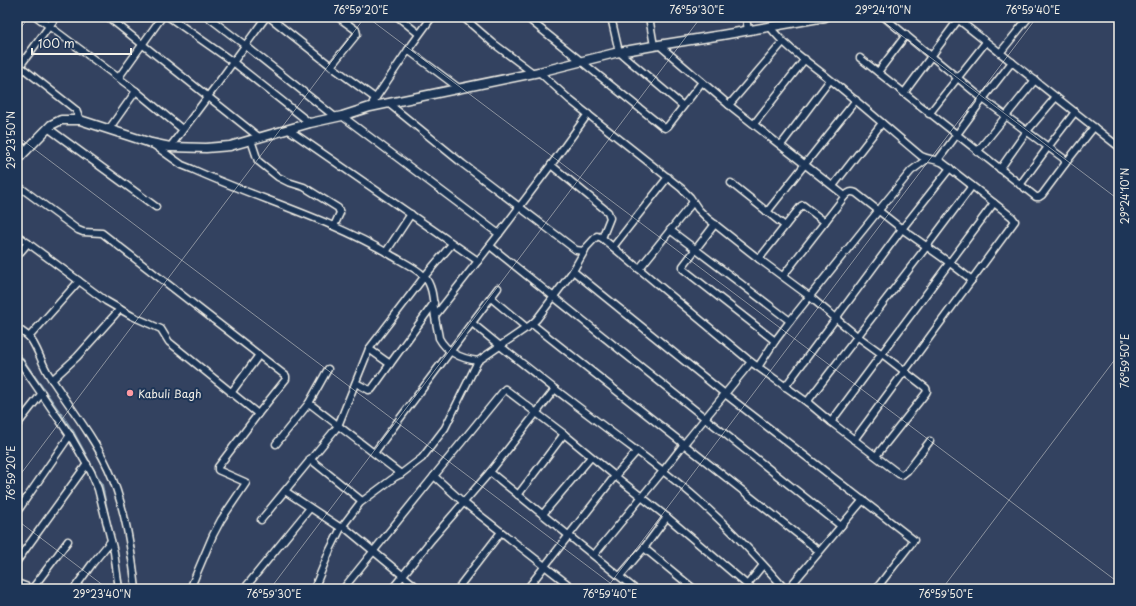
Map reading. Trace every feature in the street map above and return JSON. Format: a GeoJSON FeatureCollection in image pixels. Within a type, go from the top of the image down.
{"type":"FeatureCollection","features":[{"type":"Feature","properties":{"kind":"street"},"geometry":{"type":"LineString","coordinates":[[37,17],[118,77],[182,129]]}},
{"type":"Feature","properties":{"kind":"street"},"geometry":{"type":"LineString","coordinates":[[56,17],[19,68],[76,110],[80,120]]}},
{"type":"Feature","properties":{"kind":"street"},"geometry":{"type":"LineString","coordinates":[[108,17],[260,138]]}},
{"type":"Feature","properties":{"kind":"street"},"geometry":{"type":"LineString","coordinates":[[118,77],[162,17]]}},
{"type":"Feature","properties":{"kind":"street"},"geometry":{"type":"LineString","coordinates":[[169,17],[233,62],[310,123]]}},
{"type":"Feature","properties":{"kind":"street"},"geometry":{"type":"LineString","coordinates":[[208,17],[338,117],[499,234]]}},
{"type":"Feature","properties":{"kind":"street"},"geometry":{"type":"LineString","coordinates":[[170,147],[266,17]]}},
{"type":"Feature","properties":{"kind":"street"},"geometry":{"type":"LineString","coordinates":[[269,17],[331,66],[375,98]]}},
{"type":"Feature","properties":{"kind":"street"},"geometry":{"type":"LineString","coordinates":[[331,66],[357,34],[356,30],[338,17]]}},
{"type":"Feature","properties":{"kind":"street"},"geometry":{"type":"LineString","coordinates":[[398,17],[420,34]]}},
{"type":"Feature","properties":{"kind":"street"},"geometry":{"type":"LineString","coordinates":[[370,107],[432,17]]}},
{"type":"Feature","properties":{"kind":"street"},"geometry":{"type":"LineString","coordinates":[[463,17],[493,43],[536,73],[668,177],[681,188],[703,214],[715,224],[809,296],[857,336],[926,388],[927,391],[876,456]]}},
{"type":"Feature","properties":{"kind":"street"},"geometry":{"type":"LineString","coordinates":[[526,17],[665,128],[702,82]]}},
{"type":"Feature","properties":{"kind":"street"},"geometry":{"type":"LineString","coordinates":[[611,17],[619,52],[683,106]]}},
{"type":"Feature","properties":{"kind":"street"},"geometry":{"type":"LineString","coordinates":[[649,17],[656,45],[846,196]]}},
{"type":"Feature","properties":{"kind":"street"},"geometry":{"type":"LineString","coordinates":[[746,17],[748,31]]}},
{"type":"Feature","properties":{"kind":"street"},"geometry":{"type":"LineString","coordinates":[[17,160],[27,151],[39,136],[55,122],[61,120],[80,120],[151,143],[170,147],[206,148],[230,146],[370,107],[536,73],[619,52],[823,17]]}},
{"type":"Feature","properties":{"kind":"street"},"geometry":{"type":"LineString","coordinates":[[884,17],[983,99],[1063,158],[1065,164]]}},
{"type":"Feature","properties":{"kind":"street"},"geometry":{"type":"LineString","coordinates":[[1000,53],[1028,17]]}},
{"type":"Feature","properties":{"kind":"street"},"geometry":{"type":"LineString","coordinates":[[904,93],[932,56],[957,18],[1119,146]]}},
{"type":"Feature","properties":{"kind":"street"},"geometry":{"type":"LineString","coordinates":[[770,27],[783,42],[856,100],[921,156],[927,159],[938,160],[950,168],[1012,216],[1015,221],[854,440]]}},
{"type":"Feature","properties":{"kind":"street"},"geometry":{"type":"LineString","coordinates":[[878,72],[906,35]]}},
{"type":"Feature","properties":{"kind":"street"},"geometry":{"type":"LineString","coordinates":[[729,104],[783,42]]}},
{"type":"Feature","properties":{"kind":"street"},"geometry":{"type":"LineString","coordinates":[[929,114],[986,42]]}},
{"type":"Feature","properties":{"kind":"street"},"geometry":{"type":"LineString","coordinates":[[408,50],[460,89]]}},
{"type":"Feature","properties":{"kind":"street"},"geometry":{"type":"LineString","coordinates":[[860,58],[977,152],[1036,197],[1039,197],[1094,127]]}},
{"type":"Feature","properties":{"kind":"street"},"geometry":{"type":"LineString","coordinates":[[754,124],[804,59]]}},
{"type":"Feature","properties":{"kind":"street"},"geometry":{"type":"LineString","coordinates":[[938,160],[1012,62]]}},
{"type":"Feature","properties":{"kind":"street"},"geometry":{"type":"LineString","coordinates":[[781,145],[830,80]]}},
{"type":"Feature","properties":{"kind":"street"},"geometry":{"type":"LineString","coordinates":[[977,152],[1035,80]]}},
{"type":"Feature","properties":{"kind":"street"},"geometry":{"type":"LineString","coordinates":[[109,129],[136,91]]}},
{"type":"Feature","properties":{"kind":"street"},"geometry":{"type":"LineString","coordinates":[[1000,169],[1027,131],[1056,97]]}},
{"type":"Feature","properties":{"kind":"street"},"geometry":{"type":"LineString","coordinates":[[767,212],[856,100]]}},
{"type":"Feature","properties":{"kind":"street"},"geometry":{"type":"LineString","coordinates":[[388,103],[463,164],[576,250],[583,251],[585,249]]}},
{"type":"Feature","properties":{"kind":"street"},"geometry":{"type":"LineString","coordinates":[[1020,185],[1075,112]]}},
{"type":"Feature","properties":{"kind":"street"},"geometry":{"type":"LineString","coordinates":[[435,316],[490,246],[588,114]]}},
{"type":"Feature","properties":{"kind":"street"},"geometry":{"type":"LineString","coordinates":[[833,186],[882,123]]}},
{"type":"Feature","properties":{"kind":"street"},"geometry":{"type":"LineString","coordinates":[[48,128],[156,207]]}},
{"type":"Feature","properties":{"kind":"street"},"geometry":{"type":"LineString","coordinates":[[290,130],[478,261]]}},
{"type":"Feature","properties":{"kind":"street"},"geometry":{"type":"LineString","coordinates":[[251,140],[258,161],[278,177],[304,187],[338,208],[340,213],[334,226]]}},
{"type":"Feature","properties":{"kind":"street"},"geometry":{"type":"LineString","coordinates":[[17,143],[27,151]]}},
{"type":"Feature","properties":{"kind":"street"},"geometry":{"type":"LineString","coordinates":[[151,143],[192,169],[334,226],[386,252],[417,271],[424,277],[430,287],[439,338],[443,344],[450,352],[478,361]]}},
{"type":"Feature","properties":{"kind":"street"},"geometry":{"type":"LineString","coordinates":[[758,367],[775,341],[809,296],[878,210],[911,171],[927,159]]}},
{"type":"Feature","properties":{"kind":"street"},"geometry":{"type":"LineString","coordinates":[[551,165],[608,212],[610,218],[602,238]]}},
{"type":"Feature","properties":{"kind":"street"},"geometry":{"type":"LineString","coordinates":[[785,387],[902,229],[950,168]]}},
{"type":"Feature","properties":{"kind":"street"},"geometry":{"type":"LineString","coordinates":[[613,247],[668,177]]}},
{"type":"Feature","properties":{"kind":"street"},"geometry":{"type":"LineString","coordinates":[[731,183],[785,226]]}},
{"type":"Feature","properties":{"kind":"street"},"geometry":{"type":"LineString","coordinates":[[17,185],[78,230],[83,232],[102,233],[284,374],[286,378],[218,467],[218,470],[245,482],[246,484],[221,520],[190,589]]}},
{"type":"Feature","properties":{"kind":"street"},"geometry":{"type":"LineString","coordinates":[[807,402],[972,186]]}},
{"type":"Feature","properties":{"kind":"street"},"geometry":{"type":"LineString","coordinates":[[783,276],[848,192],[852,192],[856,193],[972,280]]}},
{"type":"Feature","properties":{"kind":"street"},"geometry":{"type":"LineString","coordinates":[[639,269],[693,202]]}},
{"type":"Feature","properties":{"kind":"street"},"geometry":{"type":"LineString","coordinates":[[831,422],[994,203]]}},
{"type":"Feature","properties":{"kind":"street"},"geometry":{"type":"LineString","coordinates":[[759,259],[799,208],[803,205],[825,222]]}},
{"type":"Feature","properties":{"kind":"street"},"geometry":{"type":"LineString","coordinates":[[386,252],[411,214]]}},
{"type":"Feature","properties":{"kind":"street"},"geometry":{"type":"LineString","coordinates":[[715,224],[695,249],[683,266],[683,269],[775,341]]}},
{"type":"Feature","properties":{"kind":"street"},"geometry":{"type":"LineString","coordinates":[[670,230],[790,321]]}},
{"type":"Feature","properties":{"kind":"street"},"geometry":{"type":"LineString","coordinates":[[17,235],[106,301],[132,316],[161,329],[169,342],[258,414]]}},
{"type":"Feature","properties":{"kind":"street"},"geometry":{"type":"LineString","coordinates":[[314,589],[330,550],[342,527],[362,501],[422,458],[445,428],[478,361],[530,326],[537,319],[573,271],[585,249],[595,237],[599,236],[751,362],[807,402],[854,440],[902,475],[907,471],[930,441]]}},
{"type":"Feature","properties":{"kind":"street"},"geometry":{"type":"LineString","coordinates":[[17,256],[28,244]]}},
{"type":"Feature","properties":{"kind":"street"},"geometry":{"type":"LineString","coordinates":[[261,520],[338,426],[369,349],[424,277],[452,244]]}},
{"type":"Feature","properties":{"kind":"street"},"geometry":{"type":"LineString","coordinates":[[490,246],[841,526]]}},
{"type":"Feature","properties":{"kind":"street"},"geometry":{"type":"LineString","coordinates":[[573,271],[725,394],[914,540],[876,589]]}},
{"type":"Feature","properties":{"kind":"street"},"geometry":{"type":"LineString","coordinates":[[29,337],[80,281]]}},
{"type":"Feature","properties":{"kind":"street"},"geometry":{"type":"LineString","coordinates":[[374,453],[498,288]]}},
{"type":"Feature","properties":{"kind":"street"},"geometry":{"type":"LineString","coordinates":[[491,298],[684,444],[819,551]]}},
{"type":"Feature","properties":{"kind":"street"},"geometry":{"type":"LineString","coordinates":[[356,383],[369,390],[372,390],[434,303]]}},
{"type":"Feature","properties":{"kind":"street"},"geometry":{"type":"LineString","coordinates":[[52,380],[77,357],[120,309]]}},
{"type":"Feature","properties":{"kind":"street"},"geometry":{"type":"LineString","coordinates":[[472,322],[500,346],[700,501],[786,589],[863,500]]}},
{"type":"Feature","properties":{"kind":"street"},"geometry":{"type":"LineString","coordinates":[[17,328],[29,337],[48,374],[76,413],[108,468],[118,494],[125,522],[136,589]]}},
{"type":"Feature","properties":{"kind":"street"},"geometry":{"type":"LineString","coordinates":[[369,349],[390,364]]}},
{"type":"Feature","properties":{"kind":"street"},"geometry":{"type":"LineString","coordinates":[[231,393],[259,355]]}},
{"type":"Feature","properties":{"kind":"street"},"geometry":{"type":"LineString","coordinates":[[17,358],[70,435],[91,472],[98,489],[114,552],[119,589]]}},
{"type":"Feature","properties":{"kind":"street"},"geometry":{"type":"LineString","coordinates":[[594,555],[751,362]]}},
{"type":"Feature","properties":{"kind":"street"},"geometry":{"type":"LineString","coordinates":[[276,444],[309,403],[328,369]]}},
{"type":"Feature","properties":{"kind":"street"},"geometry":{"type":"LineString","coordinates":[[343,589],[504,389],[507,389],[667,517],[752,589]]}},
{"type":"Feature","properties":{"kind":"street"},"geometry":{"type":"LineString","coordinates":[[392,589],[463,502],[490,472],[555,389]]}},
{"type":"Feature","properties":{"kind":"street"},"geometry":{"type":"LineString","coordinates":[[17,425],[42,393]]}},
{"type":"Feature","properties":{"kind":"street"},"geometry":{"type":"LineString","coordinates":[[309,403],[401,474]]}},
{"type":"Feature","properties":{"kind":"street"},"geometry":{"type":"LineString","coordinates":[[518,495],[564,434]]}},
{"type":"Feature","properties":{"kind":"street"},"geometry":{"type":"LineString","coordinates":[[17,512],[70,435]]}},
{"type":"Feature","properties":{"kind":"street"},"geometry":{"type":"LineString","coordinates":[[527,589],[615,476],[637,451]]}},
{"type":"Feature","properties":{"kind":"street"},"geometry":{"type":"LineString","coordinates":[[543,514],[591,457]]}},
{"type":"Feature","properties":{"kind":"street"},"geometry":{"type":"LineString","coordinates":[[310,459],[362,501]]}},
{"type":"Feature","properties":{"kind":"street"},"geometry":{"type":"LineString","coordinates":[[17,561],[87,464]]}},
{"type":"Feature","properties":{"kind":"street"},"geometry":{"type":"LineString","coordinates":[[490,472],[635,589]]}},
{"type":"Feature","properties":{"kind":"street"},"geometry":{"type":"LineString","coordinates":[[434,476],[463,502],[574,589]]}},
{"type":"Feature","properties":{"kind":"street"},"geometry":{"type":"LineString","coordinates":[[285,491],[342,527],[420,589]]}},
{"type":"Feature","properties":{"kind":"street"},"geometry":{"type":"LineString","coordinates":[[244,589],[310,508]]}},
{"type":"Feature","properties":{"kind":"street"},"geometry":{"type":"LineString","coordinates":[[620,576],[644,548],[667,517]]}},
{"type":"Feature","properties":{"kind":"street"},"geometry":{"type":"LineString","coordinates":[[464,589],[460,586],[460,584],[501,532]]}},
{"type":"Feature","properties":{"kind":"street"},"geometry":{"type":"LineString","coordinates":[[17,583],[33,589],[68,541]]}},
{"type":"Feature","properties":{"kind":"street"},"geometry":{"type":"LineString","coordinates":[[74,589],[111,541]]}},
{"type":"Feature","properties":{"kind":"street"},"geometry":{"type":"LineString","coordinates":[[644,548],[694,589]]}},
{"type":"Feature","properties":{"kind":"street"},"geometry":{"type":"LineString","coordinates":[[747,584],[763,565]]}},
{"type":"Feature","properties":{"kind":"waterway"},"geometry":{"type":"LineString","coordinates":[[17,351],[73,431],[102,485],[110,524]]}},
{"type":"Feature","properties":{"kind":"waterway"},"geometry":{"type":"LineString","coordinates":[[120,574],[123,589]]}},
{"type":"Feature","properties":{"kind":"place","name":"Kabuli Bagh"},"geometry":{"type":"Point","coordinates":[130,393]}}]}
